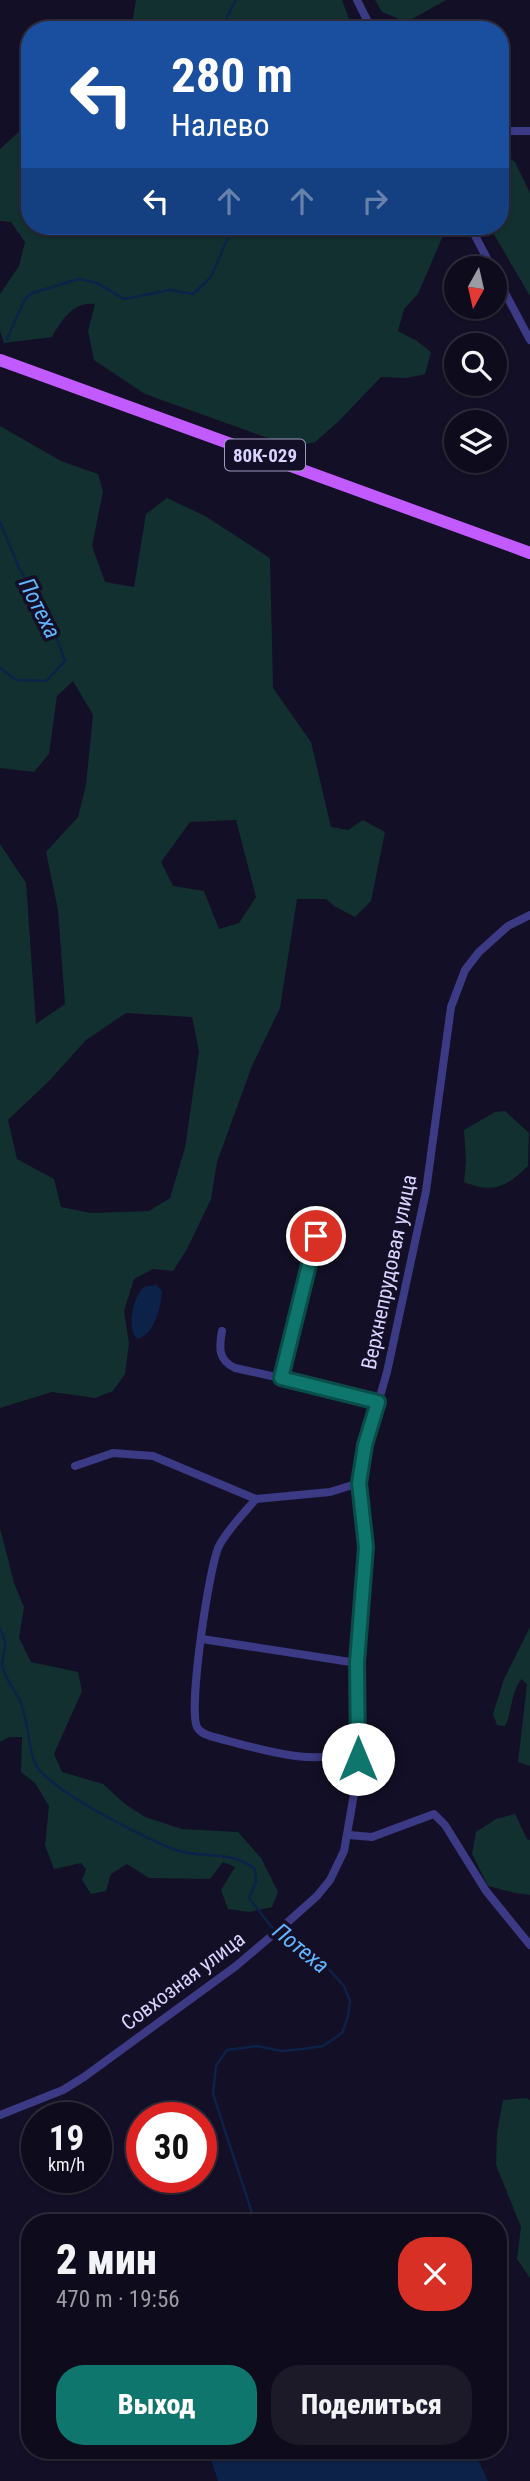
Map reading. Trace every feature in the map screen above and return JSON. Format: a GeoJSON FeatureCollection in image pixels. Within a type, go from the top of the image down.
{"type":"FeatureCollection","features":[{"type":"Feature","properties":{"kind":"main road","name":"80К-029"},"geometry":{"type":"LineString","coordinates":[[0,360],[530,553]]}},
{"type":"Feature","properties":{"kind":"street"},"geometry":{"type":"LineString","coordinates":[[357,0],[368,21]]}},
{"type":"Feature","properties":{"kind":"street"},"geometry":{"type":"LineString","coordinates":[[509,131],[530,131]]}},
{"type":"Feature","properties":{"kind":"street"},"geometry":{"type":"LineString","coordinates":[[475,235],[486,256]]}},
{"type":"Feature","properties":{"kind":"street"},"geometry":{"type":"LineString","coordinates":[[508,299],[530,340]]}},
{"type":"Feature","properties":{"kind":"street","name":"Верхнепрудовая улица"},"geometry":{"type":"LineString","coordinates":[[349,1835],[357,1777],[357,1662],[366,1547],[359,1483],[365,1445],[403,1304],[426,1191],[451,1007],[466,970],[479,952],[508,926],[530,915]]}},
{"type":"Feature","properties":{"kind":"street"},"geometry":{"type":"LineString","coordinates":[[281,1378],[322,1214]]}},
{"type":"Feature","properties":{"kind":"street"},"geometry":{"type":"LineString","coordinates":[[222,1331],[221,1356],[226,1364],[378,1402]]}},
{"type":"Feature","properties":{"kind":"street"},"geometry":{"type":"LineString","coordinates":[[75,1466],[113,1453],[153,1456],[256,1499],[330,1492],[359,1483]]}},
{"type":"Feature","properties":{"kind":"street"},"geometry":{"type":"LineString","coordinates":[[256,1499],[219,1546],[202,1639],[194,1711],[196,1726],[201,1732],[272,1752],[294,1755],[333,1757],[345,1755],[358,1748]]}},
{"type":"Feature","properties":{"kind":"street"},"geometry":{"type":"LineString","coordinates":[[202,1639],[357,1662]]}},
{"type":"Feature","properties":{"kind":"street"},"geometry":{"type":"LineString","coordinates":[[349,1835],[372,1837],[434,1814],[445,1825],[486,1891],[530,1945]]}},
{"type":"Feature","properties":{"kind":"street","name":"Совхозная улица"},"geometry":{"type":"LineString","coordinates":[[0,2115],[63,2091],[236,1966],[317,1896],[338,1867],[349,1835]]}},
{"type":"Feature","properties":{"kind":"green space"},"geometry":{"type":"Polygon","coordinates":[[[136,0],[342,0],[350,21],[131,21],[136,0]]]}},
{"type":"Feature","properties":{"kind":"green space"},"geometry":{"type":"Polygon","coordinates":[[[375,0],[446,0],[409,21],[382,12],[375,0]]]}},
{"type":"Feature","properties":{"kind":"green space"},"geometry":{"type":"Polygon","coordinates":[[[21,130],[21,235],[443,235],[418,294],[404,309],[398,331],[431,352],[425,374],[407,378],[381,377],[315,442],[293,447],[145,394],[94,360],[88,331],[95,304],[74,309],[52,337],[4,343],[0,331],[0,294],[19,266],[25,242],[11,222],[0,221],[0,149],[21,130]]]}},
{"type":"Feature","properties":{"kind":"green space"},"geometry":{"type":"Polygon","coordinates":[[[509,158],[515,162],[530,193],[530,296],[494,235],[509,235],[509,158]]]}},
{"type":"Feature","properties":{"kind":"green space"},"geometry":{"type":"Polygon","coordinates":[[[0,426],[61,461],[98,474],[103,492],[92,546],[105,582],[134,587],[146,514],[167,498],[205,516],[270,558],[273,688],[311,742],[331,827],[348,830],[363,820],[385,832],[371,901],[355,917],[326,899],[297,899],[280,1008],[252,1066],[217,1162],[211,1199],[187,1249],[173,1271],[153,1269],[134,1279],[124,1311],[129,1344],[125,1374],[113,1391],[95,1398],[52,1392],[0,1408],[0,844],[26,883],[36,1024],[65,1004],[58,910],[46,852],[78,817],[86,785],[93,715],[73,681],[57,696],[49,754],[34,772],[0,768],[0,426]],[[236,820],[190,822],[161,862],[173,886],[204,891],[219,929],[239,923],[256,897],[236,820]],[[126,1013],[86,1040],[50,1080],[8,1120],[17,1159],[54,1179],[61,1207],[91,1213],[149,1211],[170,1198],[185,1148],[199,1051],[192,1017],[126,1013]]]}},
{"type":"Feature","properties":{"kind":"green space"},"geometry":{"type":"Polygon","coordinates":[[[505,1111],[529,1133],[528,1166],[513,1179],[492,1188],[464,1182],[464,1130],[495,1112],[505,1111]]]}},
{"type":"Feature","properties":{"kind":"green space"},"geometry":{"type":"Polygon","coordinates":[[[0,1528],[14,1583],[24,1607],[19,1638],[31,1662],[78,1672],[82,1691],[54,1754],[62,1772],[103,1784],[125,1804],[145,1817],[182,1829],[238,1832],[261,1858],[278,1892],[272,1907],[249,1912],[228,1909],[221,1890],[235,1867],[223,1862],[210,1879],[149,1878],[127,1864],[111,1874],[106,1891],[91,1894],[82,1880],[86,1869],[81,1863],[54,1869],[45,1845],[49,1806],[35,1783],[21,1772],[22,1737],[9,1737],[0,1742],[0,1528]]]}},
{"type":"Feature","properties":{"kind":"green space"},"geometry":{"type":"Polygon","coordinates":[[[530,1627],[529,1766],[518,1762],[527,1684],[521,1679],[517,1685],[505,1726],[497,1725],[493,1714],[504,1679],[530,1627]]]}},
{"type":"Feature","properties":{"kind":"green space"},"geometry":{"type":"Polygon","coordinates":[[[515,1814],[530,1840],[530,1895],[488,1886],[472,1854],[476,1832],[496,1819],[515,1814]]]}},
{"type":"Feature","properties":{"kind":"green space"},"geometry":{"type":"Polygon","coordinates":[[[503,2100],[530,2100],[530,2278],[517,2259],[521,2227],[496,2165],[497,2133],[503,2100]]]}},
{"type":"Feature","properties":{"kind":"water"},"geometry":{"type":"Polygon","coordinates":[[[157,1285],[162,1291],[156,1319],[148,1332],[137,1339],[131,1322],[135,1301],[143,1288],[157,1285]]]}},
{"type":"Feature","properties":{"kind":"water"},"geometry":{"type":"Polygon","coordinates":[[[211,2459],[474,2459],[479,2462],[488,2481],[218,2481],[211,2459]]]}},
{"type":"Feature","properties":{"kind":"waterway","name":"Потеха"},"geometry":{"type":"LineString","coordinates":[[225,21],[236,0]]}},
{"type":"Feature","properties":{"kind":"waterway","name":"Потеха"},"geometry":{"type":"LineString","coordinates":[[7,339],[25,299],[32,293],[79,279],[97,283],[124,299],[170,290],[193,294],[211,277],[229,235]]}},
{"type":"Feature","properties":{"kind":"waterway","name":"Потеха"},"geometry":{"type":"LineString","coordinates":[[0,522],[20,570],[46,608],[65,661],[46,681],[16,680],[0,668]]}},
{"type":"Feature","properties":{"kind":"waterway","name":"Потеха"},"geometry":{"type":"LineString","coordinates":[[0,1628],[5,1643],[3,1670],[21,1703],[34,1761],[41,1772],[96,1811],[159,1843],[184,1852],[236,1859],[255,1869],[256,1882],[249,1898],[274,1930]]}},
{"type":"Feature","properties":{"kind":"waterway","name":"Потеха"},"geometry":{"type":"LineString","coordinates":[[252,2214],[213,2094],[216,2066],[227,2050],[257,2046],[281,2051],[323,2046],[342,2033],[350,2001],[344,1986],[312,1951],[283,1940],[279,1935]]}},
{"type":"Feature","properties":{"kind":"route"},"geometry":{"type":"LineString","coordinates":[[316,1236],[281,1378],[378,1402],[360,1466],[359,1483],[366,1571],[359,1620],[357,1662],[358,1759]]}}]}
